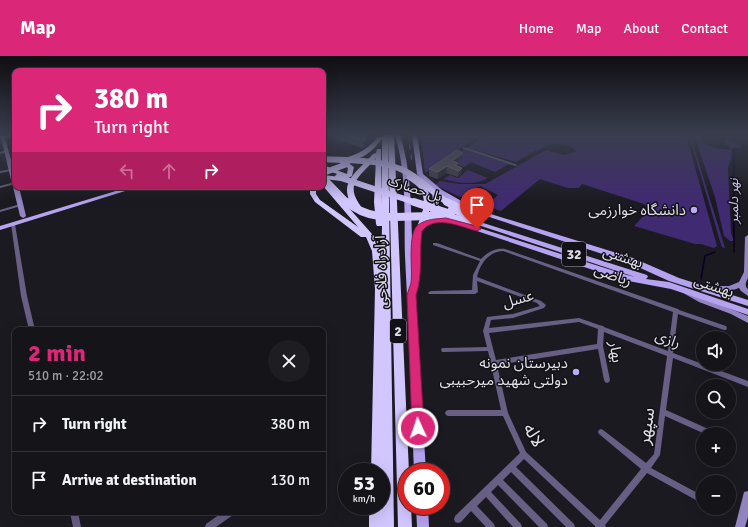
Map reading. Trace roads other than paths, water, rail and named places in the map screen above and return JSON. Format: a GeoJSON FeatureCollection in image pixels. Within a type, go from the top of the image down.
{"type":"FeatureCollection","features":[{"type":"Feature","properties":{"kind":"highway"},"geometry":{"type":"LineString","coordinates":[[326,160],[356,157]]}},
{"type":"Feature","properties":{"kind":"highway"},"geometry":{"type":"LineString","coordinates":[[363,213],[352,203],[348,192],[350,183],[373,157]]}},
{"type":"Feature","properties":{"kind":"highway"},"geometry":{"type":"LineString","coordinates":[[379,157],[378,202],[382,281],[386,304]]}},
{"type":"Feature","properties":{"kind":"highway","name":"آزادراه فلاحی"},"geometry":{"type":"LineString","coordinates":[[382,157],[386,304],[387,527]]}},
{"type":"Feature","properties":{"kind":"highway","name":"آزادراه فلاحی"},"geometry":{"type":"LineString","coordinates":[[392,157],[405,527]]}},
{"type":"Feature","properties":{"kind":"highway"},"geometry":{"type":"LineString","coordinates":[[326,177],[342,179],[350,175],[351,167],[336,159]]}},
{"type":"Feature","properties":{"kind":"highway"},"geometry":{"type":"LineString","coordinates":[[326,160],[362,161],[388,164],[406,170],[436,195],[460,206]]}},
{"type":"Feature","properties":{"kind":"highway"},"geometry":{"type":"LineString","coordinates":[[326,160],[379,166],[396,170],[410,177],[424,190],[428,200],[428,208],[421,227]]}},
{"type":"Feature","properties":{"kind":"highway"},"geometry":{"type":"LineString","coordinates":[[326,171],[342,165],[362,161]]}},
{"type":"Feature","properties":{"kind":"highway","name":"پل حصارک"},"geometry":{"type":"LineString","coordinates":[[326,168],[477,223]]}},
{"type":"Feature","properties":{"kind":"highway","name":"پل حصارک"},"geometry":{"type":"LineString","coordinates":[[326,172],[341,175],[469,215]]}},
{"type":"Feature","properties":{"kind":"highway"},"geometry":{"type":"LineString","coordinates":[[326,180],[347,204],[363,213],[390,217],[444,217],[477,223]]}},
{"type":"Feature","properties":{"kind":"highway"},"geometry":{"type":"LineString","coordinates":[[326,185],[368,234],[376,251],[379,289],[377,463]]}},
{"type":"Feature","properties":{"kind":"highway"},"geometry":{"type":"LineString","coordinates":[[313,190],[317,201],[364,235],[376,251]]}},
{"type":"Feature","properties":{"kind":"highway"},"geometry":{"type":"LineString","coordinates":[[376,515],[376,527]]}},
{"type":"Feature","properties":{"kind":"main road"},"geometry":{"type":"LineString","coordinates":[[402,157],[408,190],[411,295],[420,463]]}},
{"type":"Feature","properties":{"kind":"main road"},"geometry":{"type":"LineString","coordinates":[[417,157],[420,174],[435,187],[460,206],[496,223]]}},
{"type":"Feature","properties":{"kind":"main road"},"geometry":{"type":"LineString","coordinates":[[411,295],[415,284],[416,245],[418,231],[430,217],[436,206],[435,187]]}},
{"type":"Feature","properties":{"kind":"main road"},"geometry":{"type":"LineString","coordinates":[[0,223],[111,190]]}},
{"type":"Feature","properties":{"kind":"main road"},"geometry":{"type":"LineString","coordinates":[[97,194],[114,190]]}},
{"type":"Feature","properties":{"kind":"main road"},"geometry":{"type":"LineString","coordinates":[[0,228],[124,190]]}},
{"type":"Feature","properties":{"kind":"main road"},"geometry":{"type":"LineString","coordinates":[[446,220],[437,214],[438,206],[444,203],[460,206],[630,260],[673,283]]}},
{"type":"Feature","properties":{"kind":"main road","name":"بهشتى"},"geometry":{"type":"LineString","coordinates":[[469,215],[651,272],[673,283]]}},
{"type":"Feature","properties":{"kind":"main road"},"geometry":{"type":"LineString","coordinates":[[421,227],[430,222],[446,220],[458,222],[626,278],[673,283]]}},
{"type":"Feature","properties":{"kind":"main road","name":"بهشتى"},"geometry":{"type":"LineString","coordinates":[[477,223],[673,283]]}},
{"type":"Feature","properties":{"kind":"main road","name":"بهشتی"},"geometry":{"type":"LineString","coordinates":[[673,283],[699,288],[748,303]]}},
{"type":"Feature","properties":{"kind":"main road","name":"بهشتی"},"geometry":{"type":"LineString","coordinates":[[673,283],[685,291],[748,312]]}},
{"type":"Feature","properties":{"kind":"main road"},"geometry":{"type":"LineString","coordinates":[[422,515],[423,527]]}},
{"type":"Feature","properties":{"kind":"street"},"geometry":{"type":"LineString","coordinates":[[8,157],[12,174]]}},
{"type":"Feature","properties":{"kind":"street"},"geometry":{"type":"LineString","coordinates":[[493,157],[516,164]]}},
{"type":"Feature","properties":{"kind":"street"},"geometry":{"type":"LineString","coordinates":[[0,172],[11,170]]}},
{"type":"Feature","properties":{"kind":"street"},"geometry":{"type":"LineString","coordinates":[[0,187],[12,185]]}},
{"type":"Feature","properties":{"kind":"street"},"geometry":{"type":"LineString","coordinates":[[16,190],[23,216]]}},
{"type":"Feature","properties":{"kind":"street"},"geometry":{"type":"LineString","coordinates":[[0,211],[20,205]]}},
{"type":"Feature","properties":{"kind":"street"},"geometry":{"type":"LineString","coordinates":[[13,224],[24,296],[31,327]]}},
{"type":"Feature","properties":{"kind":"street"},"geometry":{"type":"LineString","coordinates":[[748,237],[747,272],[742,284],[743,289],[748,293]]}},
{"type":"Feature","properties":{"kind":"street"},"geometry":{"type":"LineString","coordinates":[[435,244],[484,261]]}},
{"type":"Feature","properties":{"kind":"street","name":"ریاضی"},"geometry":{"type":"LineString","coordinates":[[432,293],[475,292],[476,273],[489,253],[493,251],[509,251],[724,328]]}},
{"type":"Feature","properties":{"kind":"street","name":"عسل"},"geometry":{"type":"LineString","coordinates":[[475,278],[539,302],[542,305],[542,307],[513,316],[489,318],[486,331]]}},
{"type":"Feature","properties":{"kind":"street"},"geometry":{"type":"LineString","coordinates":[[699,288],[730,288],[742,284]]}},
{"type":"Feature","properties":{"kind":"street"},"geometry":{"type":"LineString","coordinates":[[685,291],[699,300],[739,314],[748,320]]}},
{"type":"Feature","properties":{"kind":"street","name":"سپهر"},"geometry":{"type":"LineString","coordinates":[[601,527],[657,455],[676,310]]}},
{"type":"Feature","properties":{"kind":"street","name":"رازی"},"geometry":{"type":"LineString","coordinates":[[486,331],[579,320],[601,327],[748,384]]}},
{"type":"Feature","properties":{"kind":"street","name":"بهار"},"geometry":{"type":"LineString","coordinates":[[601,327],[600,346],[607,380]]}},
{"type":"Feature","properties":{"kind":"street","name":"لاله"},"geometry":{"type":"LineString","coordinates":[[486,331],[505,413],[524,454],[601,527]]}},
{"type":"Feature","properties":{"kind":"street"},"geometry":{"type":"LineString","coordinates":[[493,363],[600,346]]}},
{"type":"Feature","properties":{"kind":"street"},"geometry":{"type":"LineString","coordinates":[[444,350],[490,349]]}},
{"type":"Feature","properties":{"kind":"street"},"geometry":{"type":"LineString","coordinates":[[663,412],[697,427]]}},
{"type":"Feature","properties":{"kind":"street"},"geometry":{"type":"LineString","coordinates":[[448,413],[505,413]]}},
{"type":"Feature","properties":{"kind":"street"},"geometry":{"type":"LineString","coordinates":[[601,432],[647,469],[696,496]]}},
{"type":"Feature","properties":{"kind":"street"},"geometry":{"type":"LineString","coordinates":[[458,519],[524,454]]}},
{"type":"Feature","properties":{"kind":"street"},"geometry":{"type":"LineString","coordinates":[[511,467],[571,527]]}},
{"type":"Feature","properties":{"kind":"street"},"geometry":{"type":"LineString","coordinates":[[498,480],[544,527]]}},
{"type":"Feature","properties":{"kind":"street"},"geometry":{"type":"LineString","coordinates":[[486,492],[518,527]]}},
{"type":"Feature","properties":{"kind":"street"},"geometry":{"type":"LineString","coordinates":[[740,527],[748,496]]}},
{"type":"Feature","properties":{"kind":"street"},"geometry":{"type":"LineString","coordinates":[[472,506],[491,527]]}},
{"type":"Feature","properties":{"kind":"street"},"geometry":{"type":"LineString","coordinates":[[75,515],[77,527]]}},
{"type":"Feature","properties":{"kind":"street"},"geometry":{"type":"LineString","coordinates":[[209,527],[226,515]]}},
{"type":"Feature","properties":{"kind":"waterway","name":"نهر دلمبر"},"geometry":{"type":"LineString","coordinates":[[734,157],[734,252]]}},
{"type":"Feature","properties":{"kind":"waterway"},"geometry":{"type":"LineString","coordinates":[[701,279],[705,256],[715,252]]}},
{"type":"Feature","properties":{"kind":"railway"},"geometry":{"type":"LineString","coordinates":[[411,157],[412,162]]}},
{"type":"Feature","properties":{"kind":"place","name":"دانشگاه خوارزمی"},"geometry":{"type":"Point","coordinates":[694,210]}},
{"type":"Feature","properties":{"kind":"place","name":"دبیرستان نمونه دولتی شهید میرحبیبی"},"geometry":{"type":"Point","coordinates":[576,372]}}]}
